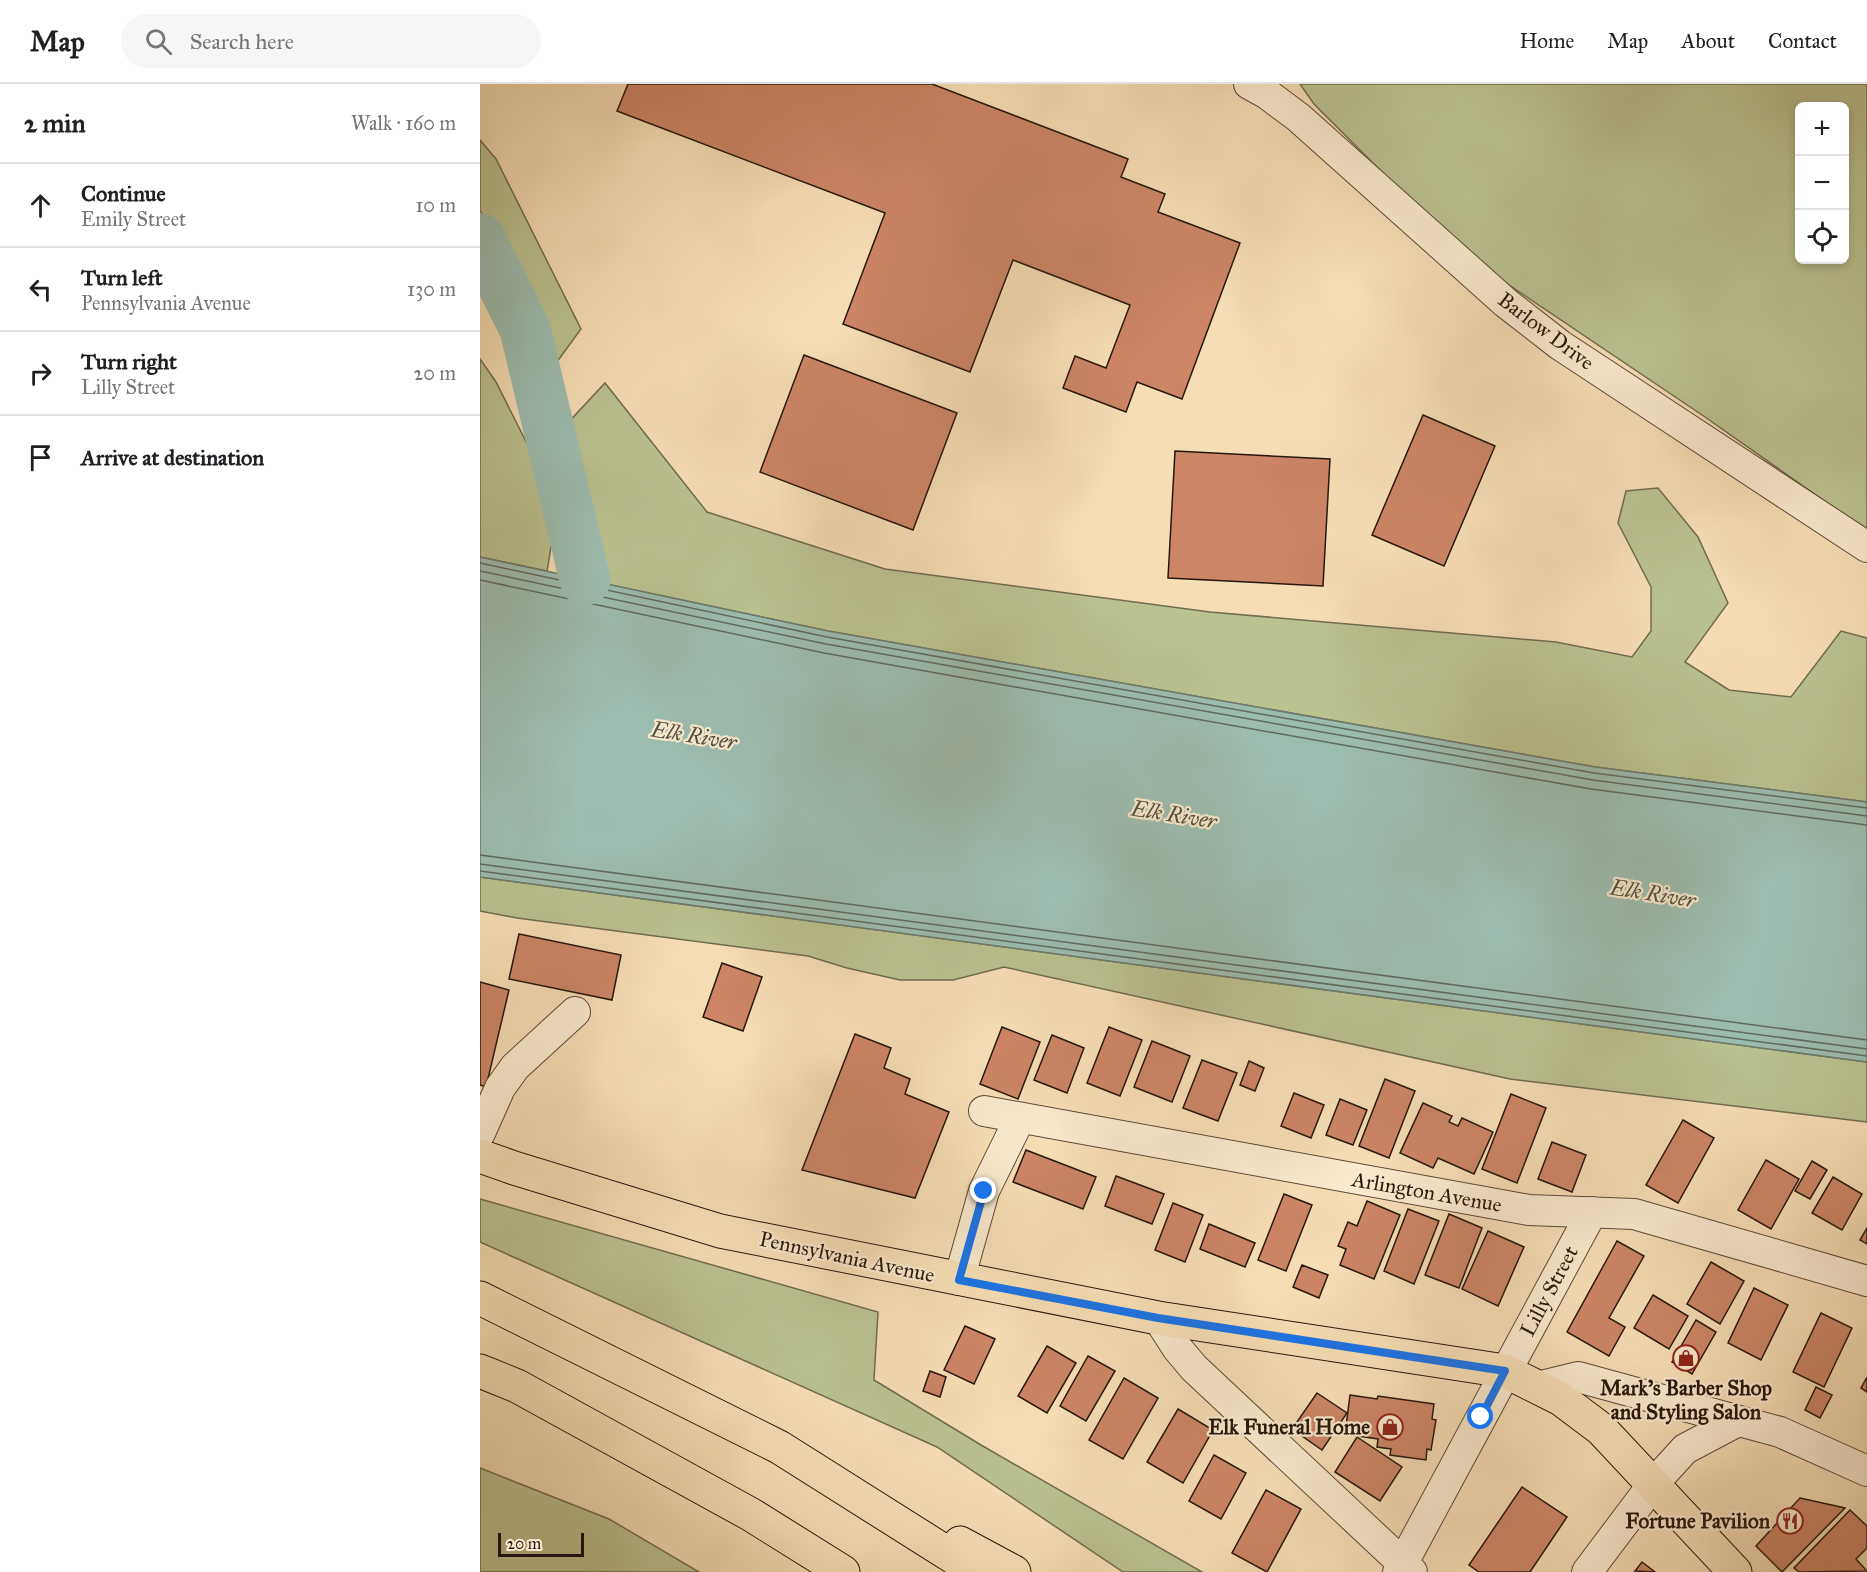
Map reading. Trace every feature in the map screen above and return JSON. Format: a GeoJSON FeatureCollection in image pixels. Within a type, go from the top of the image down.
{"type":"FeatureCollection","features":[{"type":"Feature","properties":{"kind":"main road","name":"Pennsylvania Avenue"},"geometry":{"type":"LineString","coordinates":[[480,1156],[720,1231],[1158,1318],[1505,1371],[1561,1400],[1601,1429],[1735,1572]]}},
{"type":"Feature","properties":{"kind":"main road"},"geometry":{"type":"LineString","coordinates":[[480,1298],[779,1447],[1014,1572]]}},
{"type":"Feature","properties":{"kind":"main road"},"geometry":{"type":"LineString","coordinates":[[480,1371],[517,1386],[750,1514],[843,1572]]}},
{"type":"Feature","properties":{"kind":"main road"},"geometry":{"type":"LineString","coordinates":[[779,1447],[977,1572]]}},
{"type":"Feature","properties":{"kind":"street","name":"Barlow Drive"},"geometry":{"type":"LineString","coordinates":[[1250,84],[1298,117],[1506,303],[1560,345],[1867,547]]}},
{"type":"Feature","properties":{"kind":"street"},"geometry":{"type":"LineString","coordinates":[[480,1133],[500,1088],[515,1067],[575,1012]]}},
{"type":"Feature","properties":{"kind":"street","name":"Arlington Avenue"},"geometry":{"type":"LineString","coordinates":[[984,1111],[1529,1210],[1634,1214],[1867,1281]]}},
{"type":"Feature","properties":{"kind":"street"},"geometry":{"type":"LineString","coordinates":[[959,1280],[984,1191],[1020,1118]]}},
{"type":"Feature","properties":{"kind":"street","name":"Lilly Street"},"geometry":{"type":"LineString","coordinates":[[1404,1569],[1505,1371],[1592,1212]]}},
{"type":"Feature","properties":{"kind":"street"},"geometry":{"type":"LineString","coordinates":[[1158,1318],[1194,1368],[1404,1569]]}},
{"type":"Feature","properties":{"kind":"street"},"geometry":{"type":"LineString","coordinates":[[1537,1387],[1578,1377],[1780,1432],[1867,1471]]}},
{"type":"Feature","properties":{"kind":"street"},"geometry":{"type":"LineString","coordinates":[[1587,1572],[1654,1483],[1685,1449],[1738,1420]]}},
{"type":"Feature","properties":{"kind":"green space"},"geometry":{"type":"Polygon","coordinates":[[[1300,84],[1867,84],[1867,531],[1705,417],[1466,256],[1314,104],[1300,84]]]}},
{"type":"Feature","properties":{"kind":"green space"},"geometry":{"type":"Polygon","coordinates":[[[480,140],[496,159],[581,329],[546,377],[498,236],[480,211],[480,140]]]}},
{"type":"Feature","properties":{"kind":"green space"},"geometry":{"type":"Polygon","coordinates":[[[480,359],[496,382],[558,505],[547,571],[480,557],[480,359]]]}},
{"type":"Feature","properties":{"kind":"green space"},"geometry":{"type":"Polygon","coordinates":[[[605,383],[707,512],[885,569],[1210,612],[1556,642],[1632,657],[1651,631],[1651,587],[1618,523],[1626,491],[1658,488],[1698,537],[1728,603],[1685,662],[1729,690],[1791,697],[1841,631],[1867,638],[1867,802],[1595,767],[828,631],[600,583],[564,427],[605,383]]]}},
{"type":"Feature","properties":{"kind":"green space"},"geometry":{"type":"Polygon","coordinates":[[[480,877],[1867,1062],[1867,1122],[1510,1079],[1004,967],[953,980],[900,980],[808,956],[517,918],[480,911],[480,877]]]}},
{"type":"Feature","properties":{"kind":"green space"},"geometry":{"type":"Polygon","coordinates":[[[480,1199],[878,1312],[874,1380],[981,1445],[1202,1572],[1123,1572],[937,1447],[480,1242],[480,1199]]]}},
{"type":"Feature","properties":{"kind":"green space"},"geometry":{"type":"Polygon","coordinates":[[[480,1468],[609,1519],[699,1572],[480,1572],[480,1468]]]}},
{"type":"Feature","properties":{"kind":"water","name":"Elk River"},"geometry":{"type":"Polygon","coordinates":[[[480,557],[828,631],[1595,767],[1867,802],[1867,1062],[480,877],[480,557]]]}},
{"type":"Feature","properties":{"kind":"building"},"geometry":{"type":"Polygon","coordinates":[[[628,84],[932,84],[1128,159],[1121,177],[1165,194],[1158,212],[1240,243],[1182,399],[1137,382],[1126,412],[1063,388],[1075,356],[1106,368],[1130,305],[1013,260],[970,372],[843,324],[885,213],[617,111],[628,84]]]}},
{"type":"Feature","properties":{"kind":"building"},"geometry":{"type":"Polygon","coordinates":[[[804,355],[957,413],[913,530],[760,472],[804,355]]]}},
{"type":"Feature","properties":{"kind":"building"},"geometry":{"type":"Polygon","coordinates":[[[1423,415],[1495,446],[1444,566],[1372,535],[1423,415]]]}},
{"type":"Feature","properties":{"kind":"building"},"geometry":{"type":"Polygon","coordinates":[[[1175,451],[1330,459],[1323,586],[1168,578],[1175,451]]]}},
{"type":"Feature","properties":{"kind":"building"},"geometry":{"type":"Polygon","coordinates":[[[519,934],[621,955],[612,1000],[509,979],[519,934]]]}},
{"type":"Feature","properties":{"kind":"building"},"geometry":{"type":"Polygon","coordinates":[[[722,963],[762,977],[743,1031],[703,1017],[722,963]]]}},
{"type":"Feature","properties":{"kind":"building"},"geometry":{"type":"Polygon","coordinates":[[[480,982],[509,990],[486,1087],[480,1085],[480,982]]]}},
{"type":"Feature","properties":{"kind":"building"},"geometry":{"type":"Polygon","coordinates":[[[1002,1027],[1040,1042],[1018,1099],[980,1084],[1002,1027]]]}},
{"type":"Feature","properties":{"kind":"building"},"geometry":{"type":"Polygon","coordinates":[[[1109,1027],[1142,1040],[1120,1096],[1087,1083],[1109,1027]]]}},
{"type":"Feature","properties":{"kind":"building"},"geometry":{"type":"Polygon","coordinates":[[[855,1034],[891,1048],[884,1068],[910,1079],[905,1094],[949,1112],[915,1198],[802,1170],[855,1034]]]}},
{"type":"Feature","properties":{"kind":"building"},"geometry":{"type":"Polygon","coordinates":[[[1052,1035],[1084,1048],[1067,1093],[1034,1080],[1052,1035]]]}},
{"type":"Feature","properties":{"kind":"building"},"geometry":{"type":"Polygon","coordinates":[[[1152,1041],[1190,1056],[1172,1102],[1134,1087],[1152,1041]]]}},
{"type":"Feature","properties":{"kind":"building"},"geometry":{"type":"Polygon","coordinates":[[[1202,1060],[1237,1073],[1218,1121],[1183,1108],[1202,1060]]]}},
{"type":"Feature","properties":{"kind":"building"},"geometry":{"type":"Polygon","coordinates":[[[1249,1061],[1264,1068],[1255,1091],[1240,1085],[1249,1061]]]}},
{"type":"Feature","properties":{"kind":"building"},"geometry":{"type":"Polygon","coordinates":[[[1385,1079],[1415,1091],[1389,1158],[1359,1146],[1385,1079]]]}},
{"type":"Feature","properties":{"kind":"building"},"geometry":{"type":"Polygon","coordinates":[[[1294,1093],[1324,1105],[1311,1138],[1281,1126],[1294,1093]]]}},
{"type":"Feature","properties":{"kind":"building"},"geometry":{"type":"Polygon","coordinates":[[[1511,1094],[1546,1108],[1517,1183],[1482,1169],[1511,1094]]]}},
{"type":"Feature","properties":{"kind":"building"},"geometry":{"type":"Polygon","coordinates":[[[1340,1099],[1367,1110],[1353,1145],[1326,1135],[1340,1099]]]}},
{"type":"Feature","properties":{"kind":"building"},"geometry":{"type":"Polygon","coordinates":[[[1423,1103],[1452,1116],[1449,1122],[1458,1126],[1462,1118],[1493,1132],[1474,1174],[1438,1158],[1433,1168],[1400,1153],[1423,1103]]]}},
{"type":"Feature","properties":{"kind":"building"},"geometry":{"type":"Polygon","coordinates":[[[1683,1120],[1714,1138],[1678,1203],[1646,1185],[1683,1120]]]}},
{"type":"Feature","properties":{"kind":"building"},"geometry":{"type":"Polygon","coordinates":[[[1552,1142],[1586,1155],[1572,1192],[1538,1179],[1552,1142]]]}},
{"type":"Feature","properties":{"kind":"building"},"geometry":{"type":"Polygon","coordinates":[[[1026,1150],[1096,1177],[1083,1209],[1013,1182],[1026,1150]]]}},
{"type":"Feature","properties":{"kind":"building"},"geometry":{"type":"Polygon","coordinates":[[[1766,1160],[1799,1179],[1771,1229],[1738,1210],[1766,1160]]]}},
{"type":"Feature","properties":{"kind":"building"},"geometry":{"type":"Polygon","coordinates":[[[1812,1161],[1827,1170],[1810,1199],[1795,1191],[1812,1161]]]}},
{"type":"Feature","properties":{"kind":"building"},"geometry":{"type":"Polygon","coordinates":[[[1116,1176],[1164,1194],[1152,1224],[1105,1206],[1116,1176]]]}},
{"type":"Feature","properties":{"kind":"building"},"geometry":{"type":"Polygon","coordinates":[[[1833,1177],[1862,1194],[1842,1230],[1812,1213],[1833,1177]]]}},
{"type":"Feature","properties":{"kind":"building"},"geometry":{"type":"Polygon","coordinates":[[[1284,1194],[1312,1205],[1286,1271],[1258,1260],[1284,1194]]]}},
{"type":"Feature","properties":{"kind":"building"},"geometry":{"type":"Polygon","coordinates":[[[1367,1201],[1400,1215],[1374,1279],[1340,1265],[1346,1249],[1338,1246],[1348,1222],[1357,1226],[1367,1201]]]}},
{"type":"Feature","properties":{"kind":"building"},"geometry":{"type":"Polygon","coordinates":[[[1173,1203],[1203,1215],[1185,1262],[1155,1250],[1173,1203]]]}},
{"type":"Feature","properties":{"kind":"building"},"geometry":{"type":"Polygon","coordinates":[[[1408,1209],[1439,1221],[1414,1284],[1384,1271],[1408,1209]]]}},
{"type":"Feature","properties":{"kind":"building"},"geometry":{"type":"Polygon","coordinates":[[[1449,1214],[1482,1228],[1459,1288],[1425,1275],[1449,1214]]]}},
{"type":"Feature","properties":{"kind":"building"},"geometry":{"type":"Polygon","coordinates":[[[1209,1224],[1255,1243],[1245,1267],[1200,1249],[1209,1224]]]}},
{"type":"Feature","properties":{"kind":"building"},"geometry":{"type":"Polygon","coordinates":[[[1867,1228],[1867,1244],[1860,1240],[1867,1228]]]}},
{"type":"Feature","properties":{"kind":"building"},"geometry":{"type":"Polygon","coordinates":[[[1488,1231],[1524,1247],[1498,1306],[1462,1289],[1488,1231]]]}},
{"type":"Feature","properties":{"kind":"building"},"geometry":{"type":"Polygon","coordinates":[[[1617,1241],[1644,1256],[1609,1318],[1625,1327],[1609,1356],[1567,1332],[1617,1241]]]}},
{"type":"Feature","properties":{"kind":"building"},"geometry":{"type":"Polygon","coordinates":[[[1711,1262],[1744,1281],[1720,1324],[1687,1304],[1711,1262]]]}},
{"type":"Feature","properties":{"kind":"building"},"geometry":{"type":"Polygon","coordinates":[[[1302,1265],[1328,1275],[1319,1298],[1293,1287],[1302,1265]]]}},
{"type":"Feature","properties":{"kind":"building"},"geometry":{"type":"Polygon","coordinates":[[[1754,1288],[1788,1305],[1761,1360],[1728,1343],[1754,1288]]]}},
{"type":"Feature","properties":{"kind":"building"},"geometry":{"type":"Polygon","coordinates":[[[1653,1295],[1688,1316],[1669,1349],[1634,1328],[1653,1295]]]}},
{"type":"Feature","properties":{"kind":"building"},"geometry":{"type":"Polygon","coordinates":[[[1821,1313],[1852,1328],[1824,1387],[1793,1372],[1821,1313]]]}},
{"type":"Feature","properties":{"kind":"building"},"geometry":{"type":"Polygon","coordinates":[[[1696,1320],[1716,1332],[1692,1374],[1672,1362],[1696,1320]]]}},
{"type":"Feature","properties":{"kind":"building"},"geometry":{"type":"Polygon","coordinates":[[[965,1326],[995,1339],[974,1384],[944,1370],[965,1326]]]}},
{"type":"Feature","properties":{"kind":"building"},"geometry":{"type":"Polygon","coordinates":[[[1047,1346],[1076,1363],[1047,1413],[1018,1396],[1047,1346]]]}},
{"type":"Feature","properties":{"kind":"building"},"geometry":{"type":"Polygon","coordinates":[[[1088,1356],[1115,1371],[1086,1421],[1060,1406],[1088,1356]]]}},
{"type":"Feature","properties":{"kind":"building"},"geometry":{"type":"Polygon","coordinates":[[[930,1371],[946,1377],[940,1397],[923,1391],[930,1371]]]}},
{"type":"Feature","properties":{"kind":"building"},"geometry":{"type":"Polygon","coordinates":[[[1867,1377],[1867,1392],[1861,1388],[1867,1377]]]}},
{"type":"Feature","properties":{"kind":"building"},"geometry":{"type":"Polygon","coordinates":[[[1124,1378],[1158,1398],[1123,1459],[1089,1440],[1124,1378]]]}},
{"type":"Feature","properties":{"kind":"building"},"geometry":{"type":"Polygon","coordinates":[[[1816,1387],[1832,1395],[1820,1418],[1805,1410],[1816,1387]]]}},
{"type":"Feature","properties":{"kind":"building"},"geometry":{"type":"Polygon","coordinates":[[[1317,1393],[1347,1413],[1322,1450],[1292,1429],[1317,1393]]]}},
{"type":"Feature","properties":{"kind":"building","name":"Elk Funeral Home"},"geometry":{"type":"Polygon","coordinates":[[[1350,1395],[1377,1399],[1378,1396],[1434,1404],[1432,1419],[1436,1420],[1431,1450],[1427,1449],[1426,1460],[1390,1455],[1391,1449],[1377,1447],[1378,1439],[1345,1434],[1350,1395]]]}},
{"type":"Feature","properties":{"kind":"building"},"geometry":{"type":"Polygon","coordinates":[[[1178,1409],[1213,1430],[1183,1483],[1147,1462],[1178,1409]]]}},
{"type":"Feature","properties":{"kind":"building"},"geometry":{"type":"Polygon","coordinates":[[[1357,1437],[1402,1467],[1380,1501],[1335,1472],[1357,1437]]]}},
{"type":"Feature","properties":{"kind":"building"},"geometry":{"type":"Polygon","coordinates":[[[1214,1455],[1246,1473],[1221,1519],[1189,1501],[1214,1455]]]}},
{"type":"Feature","properties":{"kind":"building"},"geometry":{"type":"Polygon","coordinates":[[[1522,1487],[1567,1517],[1530,1572],[1479,1572],[1469,1565],[1522,1487]]]}},
{"type":"Feature","properties":{"kind":"building"},"geometry":{"type":"Polygon","coordinates":[[[1266,1490],[1301,1509],[1267,1572],[1232,1553],[1266,1490]]]}},
{"type":"Feature","properties":{"kind":"building"},"geometry":{"type":"Polygon","coordinates":[[[1800,1498],[1845,1508],[1782,1572],[1756,1546],[1800,1498]]]}},
{"type":"Feature","properties":{"kind":"building"},"geometry":{"type":"Polygon","coordinates":[[[1850,1510],[1867,1526],[1867,1548],[1856,1559],[1867,1571],[1799,1572],[1794,1568],[1850,1510]]]}},
{"type":"Feature","properties":{"kind":"building"},"geometry":{"type":"Polygon","coordinates":[[[1642,1562],[1655,1572],[1635,1571],[1642,1562]]]}},
{"type":"Feature","properties":{"kind":"waterway"},"geometry":{"type":"LineString","coordinates":[[480,239],[525,329],[585,580]]}},
{"type":"Feature","properties":{"kind":"place","name":"Mark's Barber Shop and Styling Salon"},"geometry":{"type":"Point","coordinates":[1686,1358]}},
{"type":"Feature","properties":{"kind":"place","name":"Elk Funeral Home"},"geometry":{"type":"Point","coordinates":[1390,1427]}},
{"type":"Feature","properties":{"kind":"place","name":"Fortune Pavilion"},"geometry":{"type":"Point","coordinates":[1790,1521]}},
{"type":"Feature","properties":{"kind":"route"},"geometry":{"type":"LineString","coordinates":[[984,1191],[959,1280],[1158,1318],[1505,1371],[1481,1417]]}}]}
